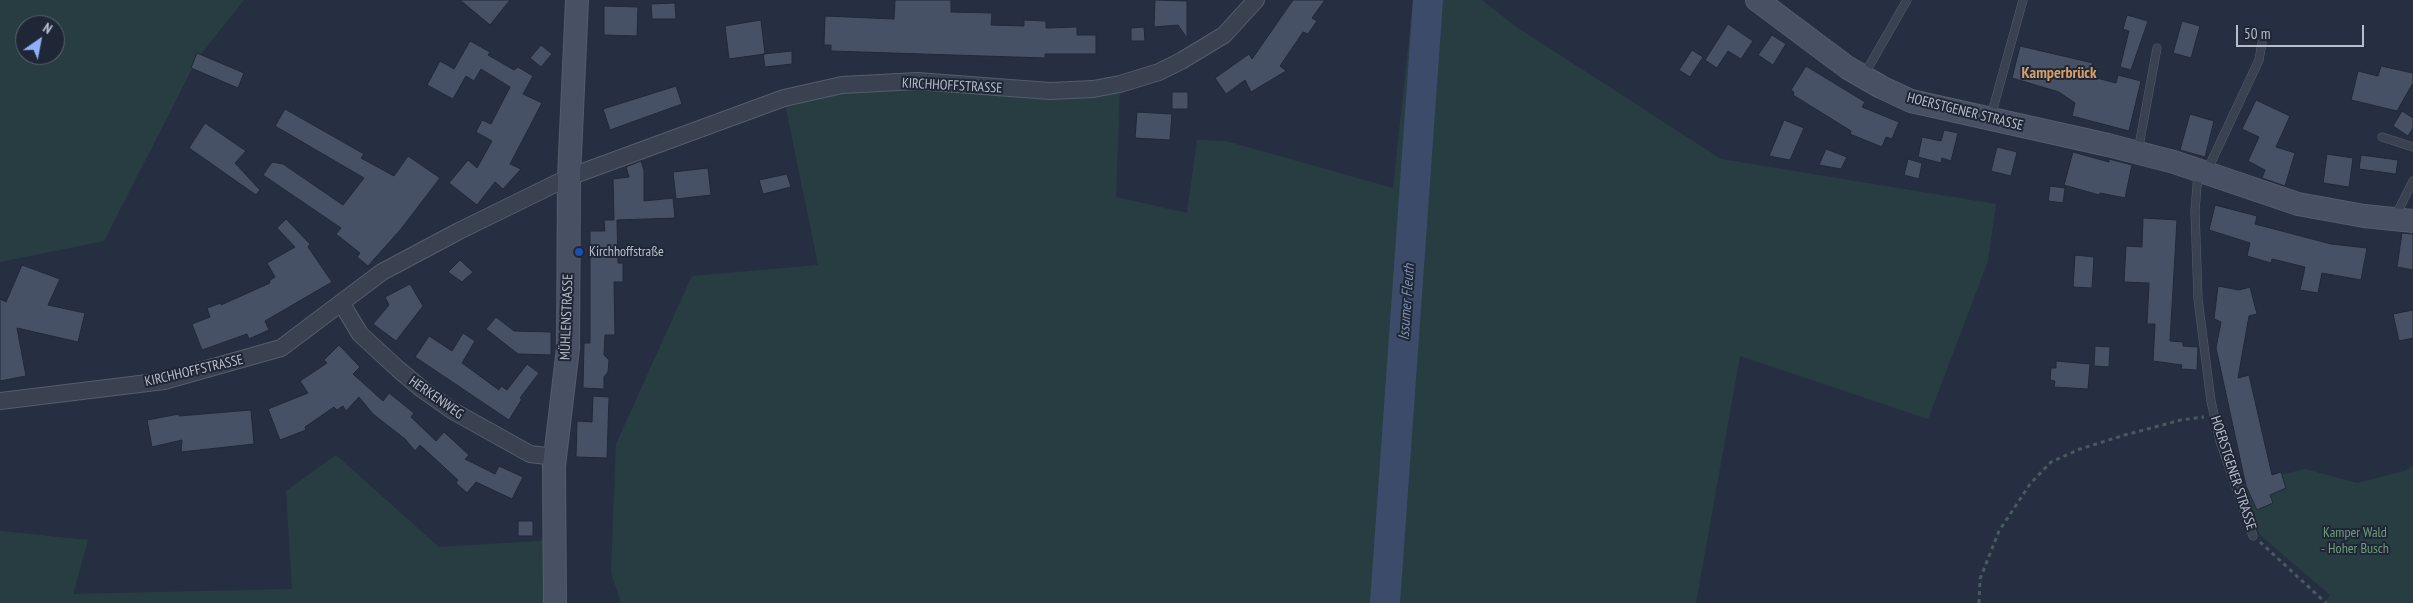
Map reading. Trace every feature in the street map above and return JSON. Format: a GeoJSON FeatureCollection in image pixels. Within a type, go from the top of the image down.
{"type":"FeatureCollection","features":[{"type":"Feature","properties":{"kind":"main road","name":"MÜHLENSTRASSE"},"geometry":{"type":"LineString","coordinates":[[555,603],[555,457],[568,348],[569,177],[577,0]]}},
{"type":"Feature","properties":{"kind":"main road","name":"HOERSTGENER STRASSE"},"geometry":{"type":"LineString","coordinates":[[1765,2],[1861,75],[1911,101],[2137,153],[2202,172],[2298,204],[2364,216],[2413,221]]}},
{"type":"Feature","properties":{"kind":"street","name":"KIRCHHOFFSTRASSE"},"geometry":{"type":"LineString","coordinates":[[0,401],[164,381],[281,348],[342,304],[382,272],[459,231],[569,177],[784,98],[842,85],[917,81],[1050,91],[1093,89],[1120,84],[1159,72],[1224,35],[1256,0]]}},
{"type":"Feature","properties":{"kind":"street","name":"HERKENWEG"},"geometry":{"type":"LineString","coordinates":[[342,304],[360,334],[376,350],[438,401],[489,433],[530,454],[555,457]]}},
{"type":"Feature","properties":{"kind":"lane"},"geometry":{"type":"LineString","coordinates":[[1861,75],[1868,68],[1907,0]]}},
{"type":"Feature","properties":{"kind":"lane"},"geometry":{"type":"LineString","coordinates":[[1990,119],[2023,0]]}},
{"type":"Feature","properties":{"kind":"lane"},"geometry":{"type":"LineString","coordinates":[[2202,172],[2259,60],[2262,43]]}},
{"type":"Feature","properties":{"kind":"lane"},"geometry":{"type":"LineString","coordinates":[[2137,153],[2157,48]]}},
{"type":"Feature","properties":{"kind":"lane"},"geometry":{"type":"LineString","coordinates":[[2382,137],[2413,147]]}},
{"type":"Feature","properties":{"kind":"lane","name":"HOERSTGENER STRASSE"},"geometry":{"type":"LineString","coordinates":[[2202,172],[2195,211],[2198,298],[2214,415],[2220,441],[2253,536]]}},
{"type":"Feature","properties":{"kind":"lane"},"geometry":{"type":"LineString","coordinates":[[2390,219],[2399,208],[2413,181]]}},
{"type":"Feature","properties":{"kind":"path"},"geometry":{"type":"LineString","coordinates":[[1979,603],[1980,579],[1999,531],[2030,484],[2051,462],[2080,449],[2125,435],[2181,420],[2214,415]]}},
{"type":"Feature","properties":{"kind":"path"},"geometry":{"type":"LineString","coordinates":[[2253,536],[2326,603]]}},
{"type":"Feature","properties":{"kind":"green space"},"geometry":{"type":"Polygon","coordinates":[[[0,0],[244,0],[197,59],[104,241],[0,262],[0,0]]]}},
{"type":"Feature","properties":{"kind":"green space"},"geometry":{"type":"Polygon","coordinates":[[[1413,0],[1482,0],[1515,26],[1721,159],[1996,204],[1988,261],[1928,419],[1740,356],[1696,603],[621,603],[611,572],[616,444],[692,276],[818,265],[784,98],[842,85],[988,88],[1120,84],[1116,197],[1187,213],[1197,140],[1226,141],[1393,188],[1413,0]]]}},
{"type":"Feature","properties":{"kind":"green space"},"geometry":{"type":"Polygon","coordinates":[[[336,455],[439,547],[555,540],[555,603],[0,603],[0,531],[88,540],[73,594],[292,589],[286,491],[336,455]]]}},
{"type":"Feature","properties":{"kind":"green space","name":"Kamper Wald - Hoher Busch"},"geometry":{"type":"Polygon","coordinates":[[[2413,466],[2413,603],[2325,603],[2330,595],[2260,535],[2239,485],[2305,469],[2357,483],[2404,471],[2413,466]]]}},
{"type":"Feature","properties":{"kind":"building"},"geometry":{"type":"Polygon","coordinates":[[[460,0],[510,0],[490,25],[460,0]]]}},
{"type":"Feature","properties":{"kind":"building"},"geometry":{"type":"Polygon","coordinates":[[[895,0],[951,0],[951,12],[992,13],[991,25],[1024,26],[1024,20],[1046,21],[1046,28],[1077,27],[1077,35],[1096,35],[1096,54],[1045,54],[1045,58],[831,51],[831,45],[824,45],[825,16],[894,19],[895,0]]]}},
{"type":"Feature","properties":{"kind":"building"},"geometry":{"type":"Polygon","coordinates":[[[1155,0],[1187,1],[1187,38],[1178,25],[1154,27],[1155,0]]]}},
{"type":"Feature","properties":{"kind":"building"},"geometry":{"type":"Polygon","coordinates":[[[1293,0],[1325,0],[1312,18],[1317,21],[1308,34],[1303,32],[1280,66],[1286,71],[1251,92],[1245,80],[1226,94],[1215,78],[1249,54],[1252,59],[1293,0]]]}},
{"type":"Feature","properties":{"kind":"building"},"geometry":{"type":"Polygon","coordinates":[[[675,3],[676,19],[652,19],[651,4],[675,3]]]}},
{"type":"Feature","properties":{"kind":"building"},"geometry":{"type":"Polygon","coordinates":[[[604,6],[638,7],[637,36],[604,35],[604,6]]]}},
{"type":"Feature","properties":{"kind":"building"},"geometry":{"type":"Polygon","coordinates":[[[2127,15],[2148,21],[2131,70],[2120,67],[2129,31],[2123,29],[2127,15]]]}},
{"type":"Feature","properties":{"kind":"building"},"geometry":{"type":"Polygon","coordinates":[[[761,20],[765,54],[729,59],[725,26],[761,20]]]}},
{"type":"Feature","properties":{"kind":"building"},"geometry":{"type":"Polygon","coordinates":[[[2182,21],[2200,26],[2191,58],[2173,53],[2182,21]]]}},
{"type":"Feature","properties":{"kind":"building"},"geometry":{"type":"Polygon","coordinates":[[[1728,24],[1753,41],[1741,59],[1728,51],[1717,68],[1705,60],[1728,24]]]}},
{"type":"Feature","properties":{"kind":"building"},"geometry":{"type":"Polygon","coordinates":[[[1144,27],[1145,41],[1131,41],[1131,28],[1144,27]]]}},
{"type":"Feature","properties":{"kind":"building"},"geometry":{"type":"Polygon","coordinates":[[[1772,35],[1786,44],[1773,65],[1758,55],[1772,35]]]}},
{"type":"Feature","properties":{"kind":"building"},"geometry":{"type":"Polygon","coordinates":[[[470,41],[490,52],[488,55],[514,70],[518,67],[533,76],[523,94],[542,103],[510,164],[521,169],[503,189],[495,182],[477,205],[449,183],[468,160],[477,168],[492,141],[476,132],[482,120],[491,124],[510,87],[481,69],[474,81],[466,76],[453,99],[427,85],[440,61],[454,69],[470,41]]]}},
{"type":"Feature","properties":{"kind":"building"},"geometry":{"type":"Polygon","coordinates":[[[541,45],[552,54],[541,67],[530,58],[541,45]]]}},
{"type":"Feature","properties":{"kind":"building"},"geometry":{"type":"Polygon","coordinates":[[[2020,46],[2093,63],[2089,76],[2116,83],[2118,75],[2141,81],[2129,131],[2072,116],[2075,103],[2059,92],[2012,78],[2020,46]]]}},
{"type":"Feature","properties":{"kind":"building"},"geometry":{"type":"Polygon","coordinates":[[[1692,50],[1703,57],[1690,77],[1679,70],[1692,50]]]}},
{"type":"Feature","properties":{"kind":"building"},"geometry":{"type":"Polygon","coordinates":[[[792,51],[792,64],[765,67],[763,54],[792,51]]]}},
{"type":"Feature","properties":{"kind":"building"},"geometry":{"type":"Polygon","coordinates":[[[197,53],[244,73],[238,88],[191,68],[197,53]]]}},
{"type":"Feature","properties":{"kind":"building"},"geometry":{"type":"Polygon","coordinates":[[[1806,66],[1865,102],[1862,107],[1899,122],[1892,139],[1886,137],[1882,147],[1850,134],[1851,131],[1793,95],[1794,92],[1791,90],[1806,66]]]}},
{"type":"Feature","properties":{"kind":"building"},"geometry":{"type":"Polygon","coordinates":[[[2381,66],[2413,73],[2413,83],[2397,111],[2351,100],[2358,71],[2378,76],[2381,66]]]}},
{"type":"Feature","properties":{"kind":"building"},"geometry":{"type":"Polygon","coordinates":[[[676,86],[682,104],[610,130],[603,109],[676,86]]]}},
{"type":"Feature","properties":{"kind":"building"},"geometry":{"type":"Polygon","coordinates":[[[1172,92],[1188,92],[1188,109],[1172,109],[1172,92]]]}},
{"type":"Feature","properties":{"kind":"building"},"geometry":{"type":"Polygon","coordinates":[[[2256,100],[2290,116],[2276,147],[2295,153],[2285,186],[2262,178],[2265,170],[2248,161],[2259,137],[2242,129],[2256,100]]]}},
{"type":"Feature","properties":{"kind":"building"},"geometry":{"type":"Polygon","coordinates":[[[285,109],[364,154],[361,158],[394,176],[408,156],[440,178],[401,229],[368,266],[357,257],[360,253],[336,234],[341,228],[263,175],[272,162],[283,164],[343,205],[364,178],[275,126],[285,109]]]}},
{"type":"Feature","properties":{"kind":"building"},"geometry":{"type":"Polygon","coordinates":[[[2402,111],[2413,118],[2413,128],[2408,136],[2393,126],[2402,111]]]}},
{"type":"Feature","properties":{"kind":"building"},"geometry":{"type":"Polygon","coordinates":[[[1137,112],[1172,114],[1170,140],[1135,138],[1137,112]]]}},
{"type":"Feature","properties":{"kind":"building"},"geometry":{"type":"Polygon","coordinates":[[[2190,114],[2214,121],[2205,157],[2180,150],[2190,114]]]}},
{"type":"Feature","properties":{"kind":"building"},"geometry":{"type":"Polygon","coordinates":[[[1784,120],[1804,128],[1790,160],[1769,156],[1784,120]]]}},
{"type":"Feature","properties":{"kind":"building"},"geometry":{"type":"Polygon","coordinates":[[[205,123],[246,151],[235,163],[260,190],[256,195],[189,148],[205,123]]]}},
{"type":"Feature","properties":{"kind":"building"},"geometry":{"type":"Polygon","coordinates":[[[1944,130],[1958,133],[1951,161],[1942,158],[1941,163],[1918,157],[1922,137],[1941,141],[1944,130]]]}},
{"type":"Feature","properties":{"kind":"building"},"geometry":{"type":"Polygon","coordinates":[[[1997,147],[2017,152],[2011,176],[1991,171],[1997,147]]]}},
{"type":"Feature","properties":{"kind":"building"},"geometry":{"type":"Polygon","coordinates":[[[1826,149],[1847,157],[1841,169],[1819,165],[1826,149]]]}},
{"type":"Feature","properties":{"kind":"building"},"geometry":{"type":"Polygon","coordinates":[[[2073,152],[2109,162],[2109,159],[2132,165],[2125,198],[2100,193],[2099,195],[2064,185],[2073,152]]]}},
{"type":"Feature","properties":{"kind":"building"},"geometry":{"type":"Polygon","coordinates":[[[2327,154],[2353,158],[2349,187],[2323,183],[2327,154]]]}},
{"type":"Feature","properties":{"kind":"building"},"geometry":{"type":"Polygon","coordinates":[[[2361,155],[2398,160],[2396,174],[2359,169],[2361,155]]]}},
{"type":"Feature","properties":{"kind":"building"},"geometry":{"type":"Polygon","coordinates":[[[1908,159],[1922,163],[1919,179],[1904,175],[1908,159]]]}},
{"type":"Feature","properties":{"kind":"building"},"geometry":{"type":"Polygon","coordinates":[[[641,161],[644,170],[644,201],[673,198],[675,218],[617,220],[618,263],[623,263],[623,282],[614,282],[615,335],[605,335],[604,355],[609,360],[608,372],[604,377],[604,389],[583,388],[584,343],[590,343],[590,231],[605,231],[604,220],[614,220],[613,179],[629,177],[626,167],[641,161]]]}},
{"type":"Feature","properties":{"kind":"building"},"geometry":{"type":"Polygon","coordinates":[[[708,168],[711,195],[676,199],[673,172],[708,168]]]}},
{"type":"Feature","properties":{"kind":"building"},"geometry":{"type":"Polygon","coordinates":[[[787,174],[791,187],[763,194],[759,180],[787,174]]]}},
{"type":"Feature","properties":{"kind":"building"},"geometry":{"type":"Polygon","coordinates":[[[2050,186],[2065,188],[2063,203],[2048,201],[2050,186]]]}},
{"type":"Feature","properties":{"kind":"building"},"geometry":{"type":"Polygon","coordinates":[[[2215,205],[2257,216],[2255,224],[2331,244],[2367,248],[2361,280],[2322,273],[2318,293],[2300,290],[2305,267],[2272,259],[2271,263],[2247,256],[2250,243],[2209,230],[2215,205]]]}},
{"type":"Feature","properties":{"kind":"building"},"geometry":{"type":"Polygon","coordinates":[[[2143,218],[2177,220],[2170,341],[2183,342],[2183,346],[2198,347],[2197,370],[2181,369],[2182,365],[2153,361],[2155,324],[2147,324],[2149,283],[2124,282],[2126,246],[2142,247],[2143,218]]]}},
{"type":"Feature","properties":{"kind":"building"},"geometry":{"type":"Polygon","coordinates":[[[286,219],[310,244],[308,247],[332,282],[265,321],[269,330],[249,339],[247,334],[202,350],[192,324],[210,317],[207,308],[221,303],[221,305],[270,283],[269,281],[275,277],[267,263],[295,247],[277,228],[286,219]]]}},
{"type":"Feature","properties":{"kind":"building"},"geometry":{"type":"Polygon","coordinates":[[[2402,233],[2413,234],[2413,270],[2397,267],[2402,233]]]}},
{"type":"Feature","properties":{"kind":"building"},"geometry":{"type":"Polygon","coordinates":[[[2075,255],[2094,257],[2092,288],[2073,287],[2075,255]]]}},
{"type":"Feature","properties":{"kind":"building"},"geometry":{"type":"Polygon","coordinates":[[[460,260],[473,272],[462,282],[448,272],[460,260]]]}},
{"type":"Feature","properties":{"kind":"building"},"geometry":{"type":"Polygon","coordinates":[[[22,265],[60,279],[48,305],[85,313],[78,342],[17,328],[26,376],[0,381],[0,299],[6,302],[22,265]]]}},
{"type":"Feature","properties":{"kind":"building"},"geometry":{"type":"Polygon","coordinates":[[[410,284],[423,306],[396,341],[373,324],[389,305],[385,297],[410,284]]]}},
{"type":"Feature","properties":{"kind":"building"},"geometry":{"type":"Polygon","coordinates":[[[2218,286],[2239,290],[2250,287],[2257,314],[2249,316],[2238,378],[2249,375],[2272,475],[2281,472],[2286,488],[2270,495],[2273,503],[2257,510],[2246,486],[2216,348],[2221,322],[2214,319],[2218,286]]]}},
{"type":"Feature","properties":{"kind":"building"},"geometry":{"type":"Polygon","coordinates":[[[2413,310],[2413,338],[2399,341],[2393,314],[2413,310]]]}},
{"type":"Feature","properties":{"kind":"building"},"geometry":{"type":"Polygon","coordinates":[[[496,317],[514,331],[551,332],[551,355],[518,354],[486,329],[496,317]]]}},
{"type":"Feature","properties":{"kind":"building"},"geometry":{"type":"Polygon","coordinates":[[[463,333],[475,341],[462,363],[499,390],[501,386],[507,390],[527,364],[539,373],[520,398],[522,399],[509,420],[415,357],[429,336],[452,351],[463,333]]]}},
{"type":"Feature","properties":{"kind":"building"},"geometry":{"type":"Polygon","coordinates":[[[339,345],[360,367],[353,374],[383,401],[389,393],[414,413],[411,417],[436,441],[444,432],[469,455],[465,459],[495,474],[499,466],[523,477],[512,499],[476,482],[467,493],[456,483],[458,480],[420,445],[415,451],[405,439],[373,414],[359,397],[346,411],[343,406],[337,410],[334,407],[305,427],[306,430],[280,440],[268,409],[308,393],[300,381],[327,363],[324,360],[339,345]]]}},
{"type":"Feature","properties":{"kind":"building"},"geometry":{"type":"Polygon","coordinates":[[[2095,346],[2110,347],[2109,367],[2094,366],[2095,346]]]}},
{"type":"Feature","properties":{"kind":"building"},"geometry":{"type":"Polygon","coordinates":[[[2056,361],[2090,364],[2088,389],[2054,387],[2055,381],[2050,380],[2051,368],[2056,368],[2056,361]]]}},
{"type":"Feature","properties":{"kind":"building"},"geometry":{"type":"Polygon","coordinates":[[[593,396],[609,397],[607,458],[576,457],[577,421],[592,422],[593,396]]]}},
{"type":"Feature","properties":{"kind":"building"},"geometry":{"type":"Polygon","coordinates":[[[251,410],[254,444],[181,452],[182,440],[152,447],[147,420],[179,414],[179,416],[251,410]]]}},
{"type":"Feature","properties":{"kind":"building"},"geometry":{"type":"Polygon","coordinates":[[[518,521],[533,521],[533,536],[518,536],[518,521]]]}},
{"type":"Feature","properties":{"kind":"waterway","name":"Issumer Fleuth"},"geometry":{"type":"LineString","coordinates":[[1385,603],[1428,0]]}},
{"type":"Feature","properties":{"kind":"place","name":"Kirchhoffstraße"},"geometry":{"type":"Point","coordinates":[579,252]}},
{"type":"Feature","properties":{"kind":"district","name":"Kamperbrück"},"geometry":{"type":"Point","coordinates":[2059,73]}}]}
